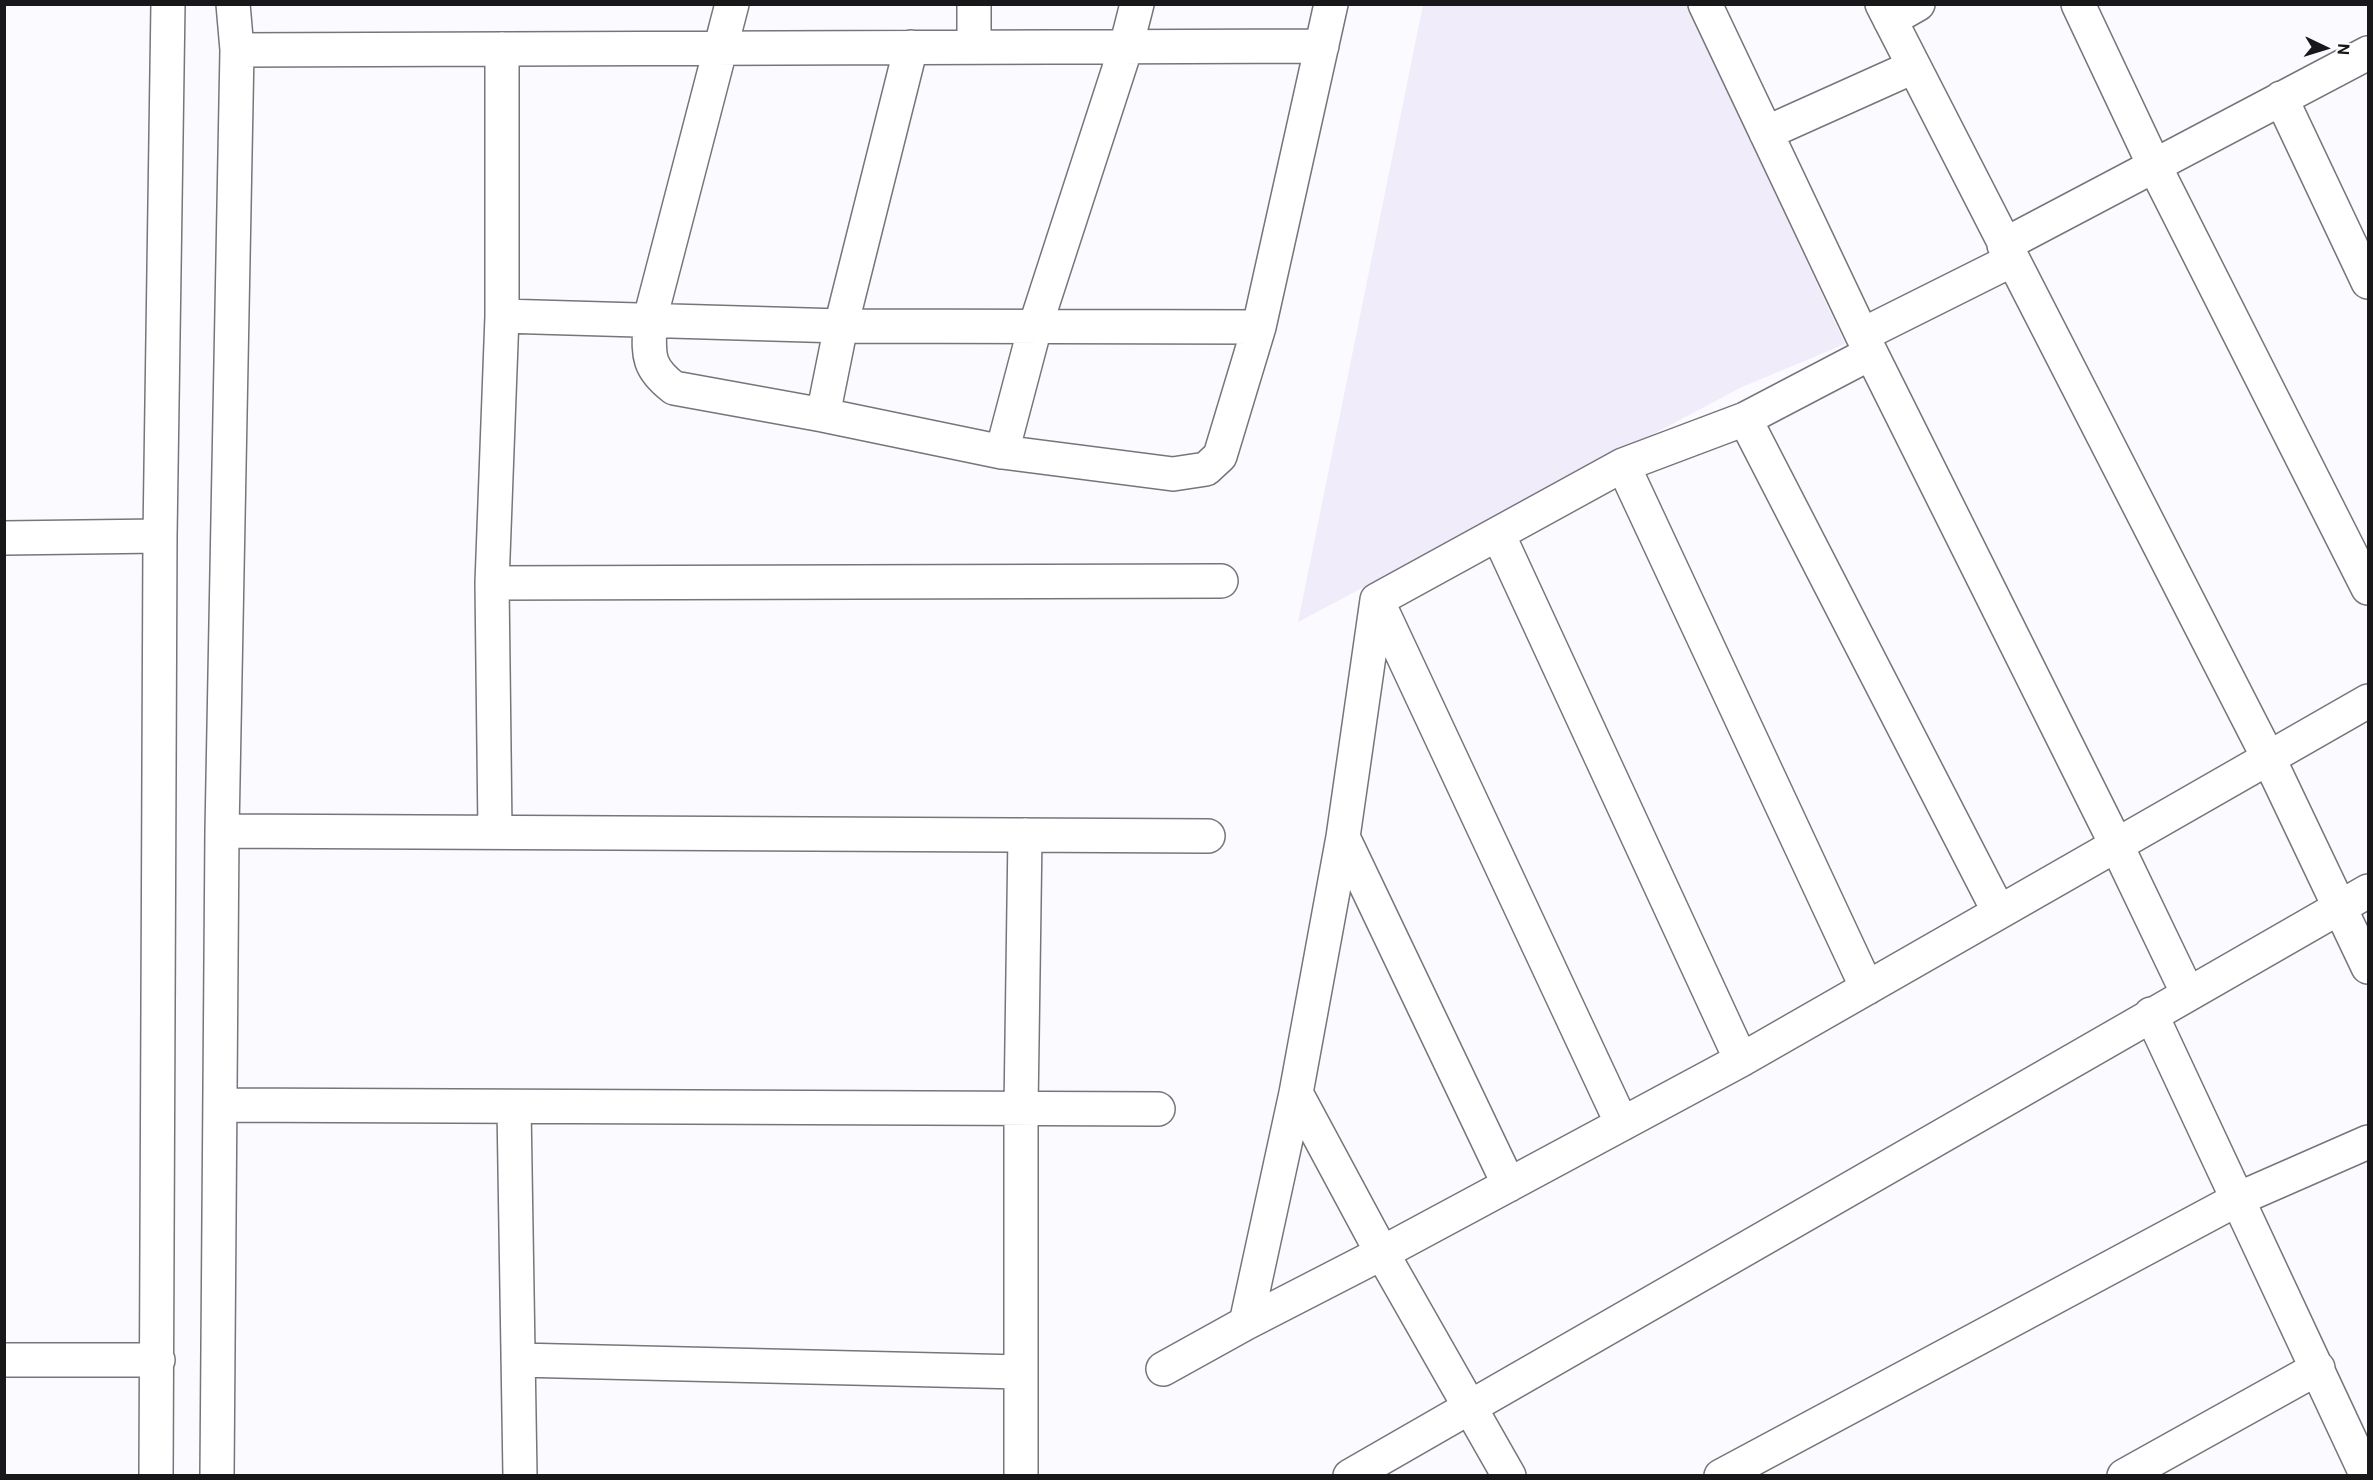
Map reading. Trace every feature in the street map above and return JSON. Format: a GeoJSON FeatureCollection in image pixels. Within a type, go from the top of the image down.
{"type":"FeatureCollection","features":[{"type":"Feature","properties":{"kind":"street"},"geometry":{"type":"LineString","coordinates":[[156,1476],[160,536],[168,4]]}},
{"type":"Feature","properties":{"kind":"street"},"geometry":{"type":"LineString","coordinates":[[217,1476],[222,831],[237,50],[233,4]]}},
{"type":"Feature","properties":{"kind":"street"},"geometry":{"type":"LineString","coordinates":[[732,4],[650,319],[649,359],[658,376],[674,388],[823,415],[1002,452],[1173,474],[1206,470],[1220,456],[1259,327],[1331,4]]}},
{"type":"Feature","properties":{"kind":"street"},"geometry":{"type":"LineString","coordinates":[[974,4],[974,47]]}},
{"type":"Feature","properties":{"kind":"street"},"geometry":{"type":"LineString","coordinates":[[1002,452],[1035,327],[1126,47],[1137,4]]}},
{"type":"Feature","properties":{"kind":"street"},"geometry":{"type":"LineString","coordinates":[[1705,4],[1866,344],[2116,844],[2188,994]]}},
{"type":"Feature","properties":{"kind":"street"},"geometry":{"type":"LineString","coordinates":[[1918,4],[1886,12],[1912,67],[2269,759],[2368,967]]}},
{"type":"Feature","properties":{"kind":"street"},"geometry":{"type":"LineString","coordinates":[[2078,4],[2154,165],[2368,588]]}},
{"type":"Feature","properties":{"kind":"street"},"geometry":{"type":"LineString","coordinates":[[237,50],[1322,46]]}},
{"type":"Feature","properties":{"kind":"street"},"geometry":{"type":"LineString","coordinates":[[823,415],[841,326],[911,47]]}},
{"type":"Feature","properties":{"kind":"street"},"geometry":{"type":"LineString","coordinates":[[495,832],[492,583],[501,316],[502,49]]}},
{"type":"Feature","properties":{"kind":"street"},"geometry":{"type":"LineString","coordinates":[[1377,600],[1623,465],[1745,419],[2008,253],[2154,165],[2368,53]]}},
{"type":"Feature","properties":{"kind":"street"},"geometry":{"type":"LineString","coordinates":[[1767,133],[1912,67]]}},
{"type":"Feature","properties":{"kind":"street"},"geometry":{"type":"LineString","coordinates":[[2281,98],[2368,282]]}},
{"type":"Feature","properties":{"kind":"street"},"geometry":{"type":"LineString","coordinates":[[501,316],[841,326],[1259,327]]}},
{"type":"Feature","properties":{"kind":"street"},"geometry":{"type":"LineString","coordinates":[[1745,419],[1999,912]]}},
{"type":"Feature","properties":{"kind":"street"},"geometry":{"type":"LineString","coordinates":[[1623,465],[1867,988]]}},
{"type":"Feature","properties":{"kind":"street"},"geometry":{"type":"LineString","coordinates":[[1498,534],[1741,1060]]}},
{"type":"Feature","properties":{"kind":"street"},"geometry":{"type":"LineString","coordinates":[[4,538],[160,536]]}},
{"type":"Feature","properties":{"kind":"street"},"geometry":{"type":"LineString","coordinates":[[492,583],[1221,581]]}},
{"type":"Feature","properties":{"kind":"street"},"geometry":{"type":"LineString","coordinates":[[1246,1323],[1296,1093],[1343,837],[1377,600]]}},
{"type":"Feature","properties":{"kind":"street"},"geometry":{"type":"LineString","coordinates":[[1377,600],[1622,1124]]}},
{"type":"Feature","properties":{"kind":"street"},"geometry":{"type":"LineString","coordinates":[[1163,1369],[1741,1060],[2368,702]]}},
{"type":"Feature","properties":{"kind":"street"},"geometry":{"type":"LineString","coordinates":[[222,831],[1208,836]]}},
{"type":"Feature","properties":{"kind":"street"},"geometry":{"type":"LineString","coordinates":[[1021,1476],[1021,1108],[1025,835]]}},
{"type":"Feature","properties":{"kind":"street"},"geometry":{"type":"LineString","coordinates":[[1343,837],[1509,1185]]}},
{"type":"Feature","properties":{"kind":"street"},"geometry":{"type":"LineString","coordinates":[[1350,1476],[2368,891]]}},
{"type":"Feature","properties":{"kind":"street"},"geometry":{"type":"LineString","coordinates":[[2151,1014],[2367,1476]]}},
{"type":"Feature","properties":{"kind":"street"},"geometry":{"type":"LineString","coordinates":[[1296,1093],[1382,1253],[1509,1476]]}},
{"type":"Feature","properties":{"kind":"street"},"geometry":{"type":"LineString","coordinates":[[220,1105],[1158,1110]]}},
{"type":"Feature","properties":{"kind":"street"},"geometry":{"type":"LineString","coordinates":[[514,1107],[520,1476]]}},
{"type":"Feature","properties":{"kind":"street"},"geometry":{"type":"LineString","coordinates":[[1721,1476],[2238,1199],[2368,1142]]}},
{"type":"Feature","properties":{"kind":"street"},"geometry":{"type":"LineString","coordinates":[[4,1360],[158,1360]]}},
{"type":"Feature","properties":{"kind":"street"},"geometry":{"type":"LineString","coordinates":[[518,1360],[1020,1372]]}},
{"type":"Feature","properties":{"kind":"street"},"geometry":{"type":"LineString","coordinates":[[2124,1476],[2318,1368]]}},
{"type":"Feature","properties":{"kind":"shaded area"},"geometry":{"type":"Polygon","coordinates":[[[1423,5],[1687,5],[1845,344],[1742,387],[1298,622],[1423,5]]]}}]}
